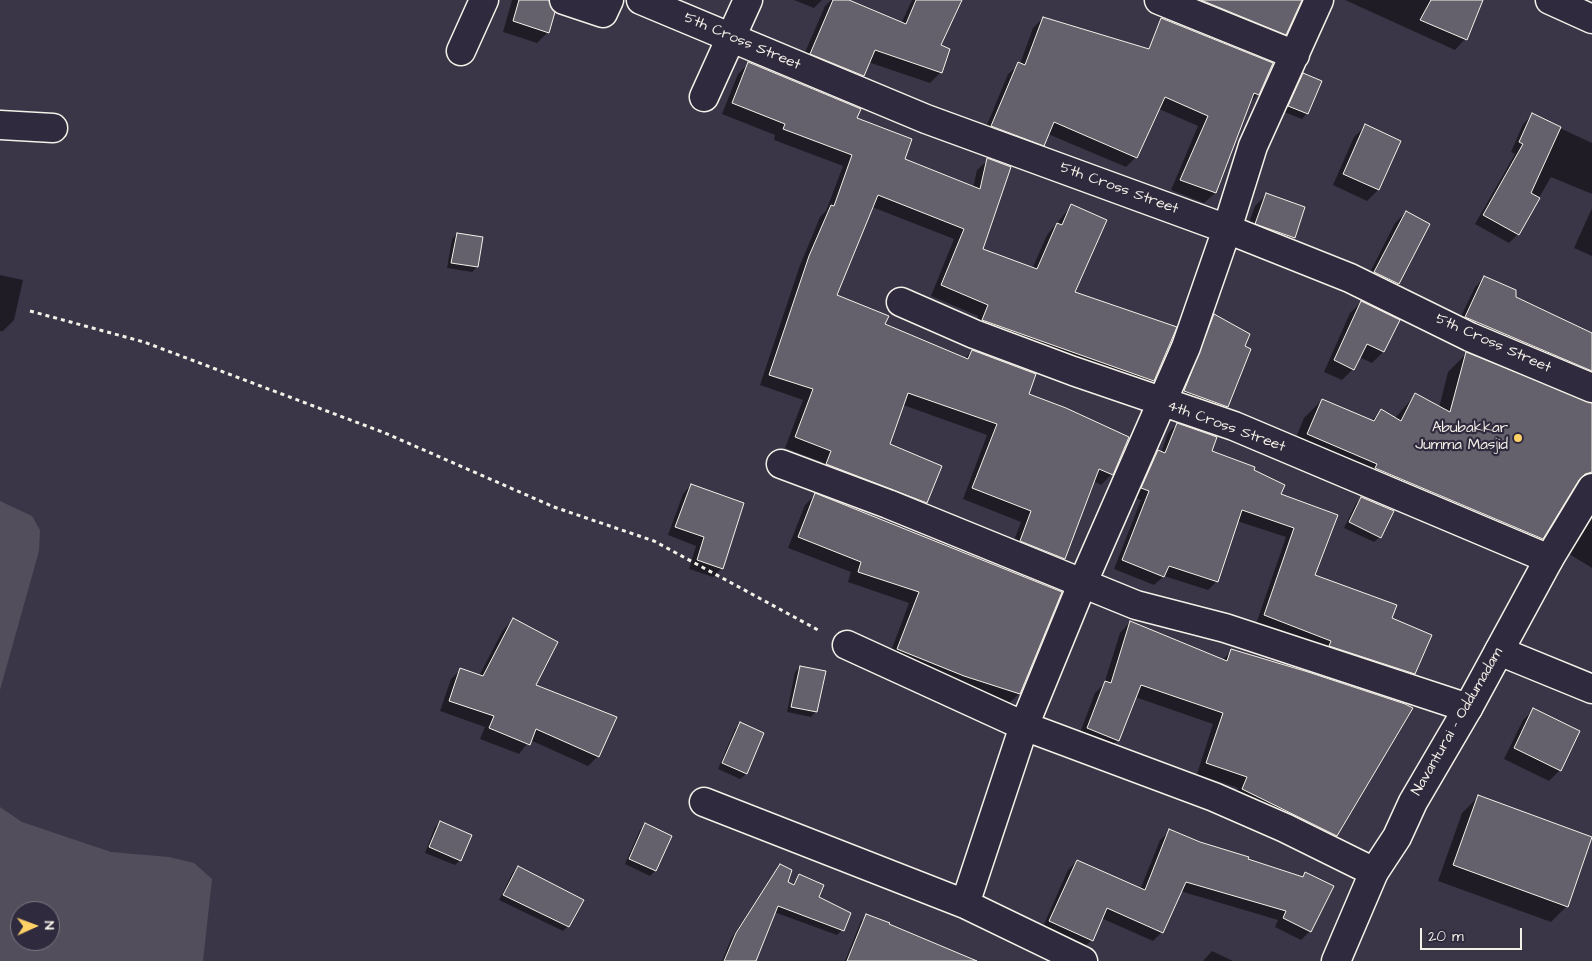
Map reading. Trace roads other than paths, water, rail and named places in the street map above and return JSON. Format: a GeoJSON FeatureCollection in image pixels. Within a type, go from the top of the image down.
{"type":"FeatureCollection","features":[{"type":"Feature","properties":{"kind":"street"},"geometry":{"type":"LineString","coordinates":[[461,51],[484,0]]}},
{"type":"Feature","properties":{"kind":"street"},"geometry":{"type":"LineString","coordinates":[[564,0],[603,13],[610,0]]}},
{"type":"Feature","properties":{"kind":"street","name":"5th Cross Street"},"geometry":{"type":"LineString","coordinates":[[641,0],[926,119],[1227,229],[1350,278],[1470,337],[1592,388]]}},
{"type":"Feature","properties":{"kind":"street"},"geometry":{"type":"LineString","coordinates":[[704,97],[748,0]]}},
{"type":"Feature","properties":{"kind":"street"},"geometry":{"type":"LineString","coordinates":[[1159,0],[1295,55]]}},
{"type":"Feature","properties":{"kind":"street"},"geometry":{"type":"LineString","coordinates":[[965,904],[1024,726],[1083,582],[1163,403],[1186,346],[1227,229],[1253,146],[1319,0]]}},
{"type":"Feature","properties":{"kind":"street"},"geometry":{"type":"LineString","coordinates":[[1550,0],[1592,19]]}},
{"type":"Feature","properties":{"kind":"street"},"geometry":{"type":"LineString","coordinates":[[0,125],[52,128]]}},
{"type":"Feature","properties":{"kind":"street","name":"4th Cross Street"},"geometry":{"type":"LineString","coordinates":[[901,302],[974,334],[1163,403],[1234,426],[1549,559]]}},
{"type":"Feature","properties":{"kind":"street"},"geometry":{"type":"LineString","coordinates":[[781,464],[1136,604],[1225,628],[1468,708]]}},
{"type":"Feature","properties":{"kind":"street","name":"Navanturai - Oddumadam"},"geometry":{"type":"LineString","coordinates":[[1336,961],[1374,872],[1397,837],[1412,802],[1468,708],[1549,559],[1592,488]]}},
{"type":"Feature","properties":{"kind":"street"},"geometry":{"type":"LineString","coordinates":[[846,645],[1024,726],[1214,796],[1285,828],[1374,872]]}},
{"type":"Feature","properties":{"kind":"street"},"geometry":{"type":"LineString","coordinates":[[1499,651],[1592,689]]}},
{"type":"Feature","properties":{"kind":"street"},"geometry":{"type":"LineString","coordinates":[[704,802],[965,904],[1083,961]]}},
{"type":"Feature","properties":{"kind":"place","name":"Abubakkar Jumma Masjid"},"geometry":{"type":"Point","coordinates":[1518,438]}}]}
